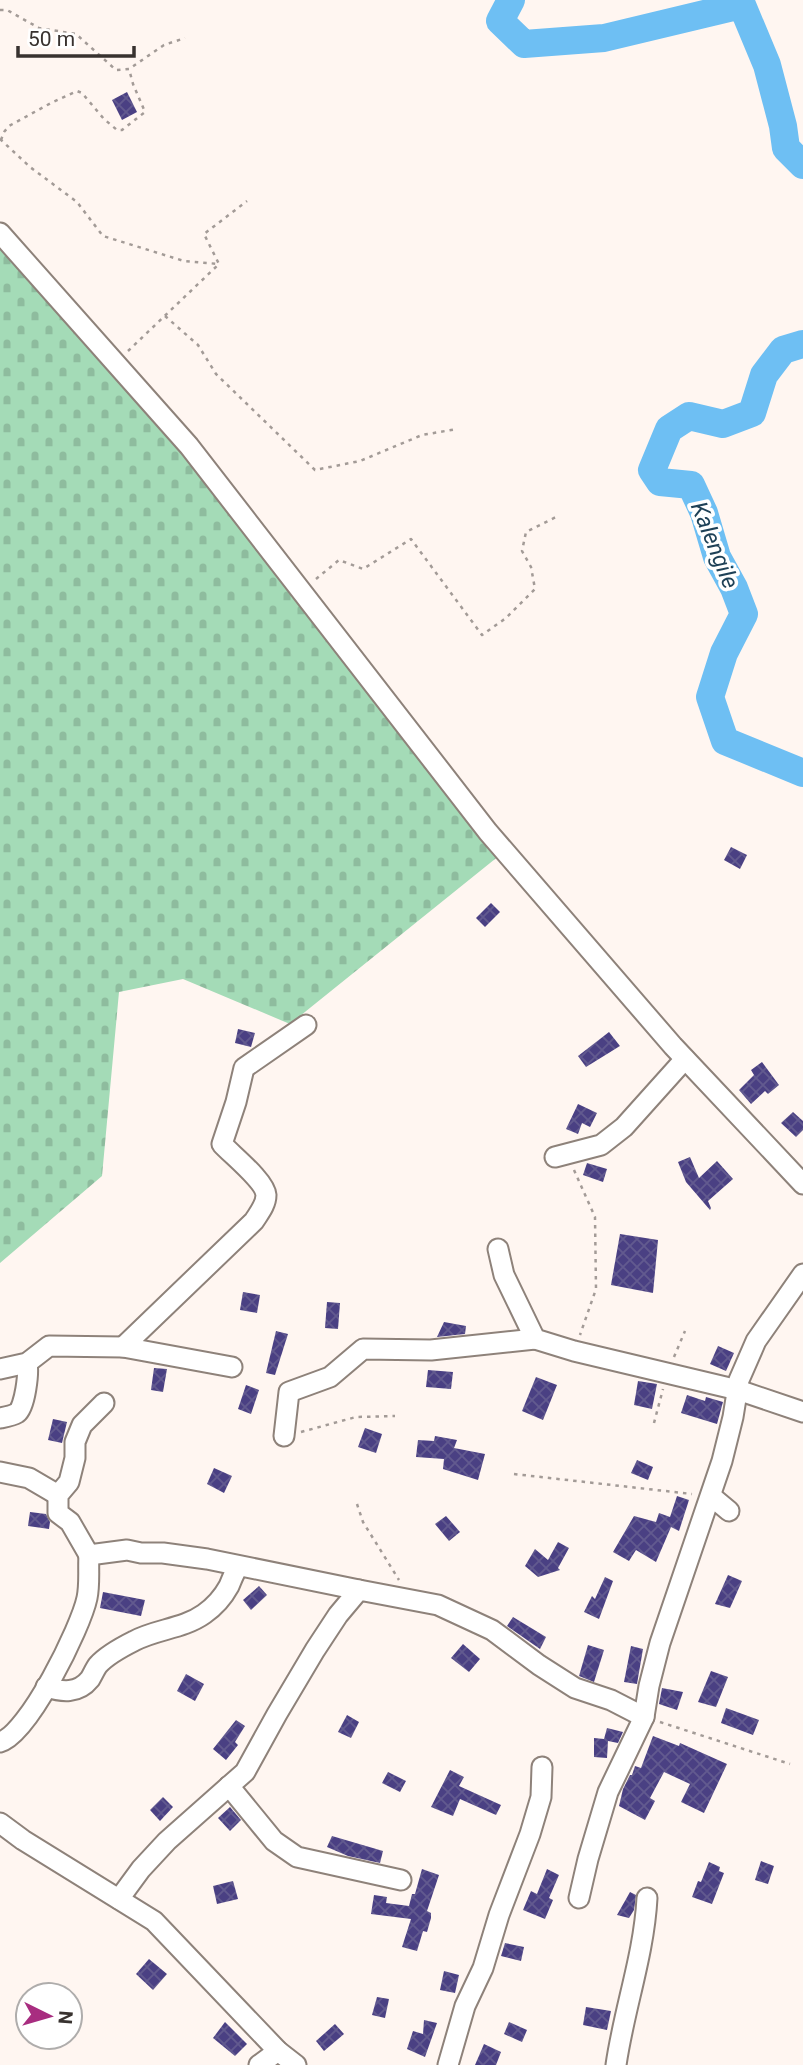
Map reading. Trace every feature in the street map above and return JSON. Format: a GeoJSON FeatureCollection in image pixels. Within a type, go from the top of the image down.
{"type":"FeatureCollection","features":[{"type":"Feature","properties":{"kind":"street"},"geometry":{"type":"LineString","coordinates":[[0,233],[189,446],[488,832],[685,1059],[803,1184]]}},
{"type":"Feature","properties":{"kind":"street"},"geometry":{"type":"LineString","coordinates":[[123,1348],[254,1221],[263,1208],[266,1196],[262,1185],[222,1144],[244,1068],[306,1025]]}},
{"type":"Feature","properties":{"kind":"street"},"geometry":{"type":"LineString","coordinates":[[555,1157],[601,1145],[617,1133],[685,1059]]}},
{"type":"Feature","properties":{"kind":"street"},"geometry":{"type":"LineString","coordinates":[[498,1249],[504,1275],[534,1339]]}},
{"type":"Feature","properties":{"kind":"street"},"geometry":{"type":"LineString","coordinates":[[579,1898],[608,1792],[644,1717],[660,1643],[725,1450],[739,1380],[756,1341],[803,1274]]}},
{"type":"Feature","properties":{"kind":"street"},"geometry":{"type":"LineString","coordinates":[[284,1436],[289,1392],[330,1377],[363,1349],[431,1350],[534,1339],[737,1390],[803,1412]]}},
{"type":"Feature","properties":{"kind":"street"},"geometry":{"type":"LineString","coordinates":[[0,1369],[27,1363],[49,1346],[123,1348],[232,1367]]}},
{"type":"Feature","properties":{"kind":"street"},"geometry":{"type":"LineString","coordinates":[[0,1418],[13,1415],[20,1409],[28,1377],[27,1363]]}},
{"type":"Feature","properties":{"kind":"street"},"geometry":{"type":"LineString","coordinates":[[0,1742],[15,1733],[33,1713],[77,1627],[87,1597],[89,1555],[70,1522],[58,1513],[58,1495],[69,1482],[75,1458],[75,1442],[82,1425],[104,1403]]}},
{"type":"Feature","properties":{"kind":"street"},"geometry":{"type":"LineString","coordinates":[[0,1472],[29,1478],[58,1495]]}},
{"type":"Feature","properties":{"kind":"street"},"geometry":{"type":"LineString","coordinates":[[711,1496],[729,1510]]}},
{"type":"Feature","properties":{"kind":"street"},"geometry":{"type":"LineString","coordinates":[[89,1555],[127,1550],[207,1559],[438,1605],[492,1630],[575,1688],[611,1700],[644,1717]]}},
{"type":"Feature","properties":{"kind":"street"},"geometry":{"type":"LineString","coordinates":[[46,1686],[63,1690],[79,1689],[88,1681],[96,1667],[113,1653],[135,1640],[170,1630],[202,1615],[217,1603],[238,1567]]}},
{"type":"Feature","properties":{"kind":"street"},"geometry":{"type":"LineString","coordinates":[[119,1899],[141,1869],[167,1841],[245,1772],[315,1650],[338,1615],[359,1590]]}},
{"type":"Feature","properties":{"kind":"street"},"geometry":{"type":"LineString","coordinates":[[447,2065],[530,1834],[541,1797],[542,1767]]}},
{"type":"Feature","properties":{"kind":"street"},"geometry":{"type":"LineString","coordinates":[[229,1786],[274,1841],[298,1857],[401,1880]]}},
{"type":"Feature","properties":{"kind":"street"},"geometry":{"type":"LineString","coordinates":[[0,1823],[154,1921],[278,2051],[296,2065]]}},
{"type":"Feature","properties":{"kind":"street"},"geometry":{"type":"LineString","coordinates":[[616,2065],[619,2040],[646,1929],[647,1898]]}},
{"type":"Feature","properties":{"kind":"street"},"geometry":{"type":"LineString","coordinates":[[259,2065],[278,2051]]}},
{"type":"Feature","properties":{"kind":"path"},"geometry":{"type":"LineString","coordinates":[[0,10],[7,10],[39,27],[76,34],[116,70],[129,69],[164,45],[185,38]]}},
{"type":"Feature","properties":{"kind":"path"},"geometry":{"type":"LineString","coordinates":[[129,69],[145,111],[122,130],[117,130],[104,119],[79,91],[51,103],[9,127],[1,140],[30,167],[77,202],[103,236],[184,261],[219,264]]}},
{"type":"Feature","properties":{"kind":"path"},"geometry":{"type":"LineString","coordinates":[[219,264],[204,234],[247,201]]}},
{"type":"Feature","properties":{"kind":"path"},"geometry":{"type":"LineString","coordinates":[[116,363],[219,264]]}},
{"type":"Feature","properties":{"kind":"path"},"geometry":{"type":"LineString","coordinates":[[165,316],[198,345],[216,374],[315,470],[360,461],[422,435],[457,429]]}},
{"type":"Feature","properties":{"kind":"path"},"geometry":{"type":"LineString","coordinates":[[302,591],[339,560],[363,569],[411,539],[482,635],[506,618],[535,589],[531,567],[522,551],[526,532],[558,516]]}},
{"type":"Feature","properties":{"kind":"path"},"geometry":{"type":"LineString","coordinates":[[555,1157],[571,1165],[595,1217],[596,1289],[574,1351]]}},
{"type":"Feature","properties":{"kind":"path"},"geometry":{"type":"LineString","coordinates":[[284,1436],[356,1417],[395,1416]]}},
{"type":"Feature","properties":{"kind":"path"},"geometry":{"type":"LineString","coordinates":[[514,1474],[711,1496]]}},
{"type":"Feature","properties":{"kind":"path"},"geometry":{"type":"LineString","coordinates":[[357,1504],[363,1522],[411,1601]]}},
{"type":"Feature","properties":{"kind":"path"},"geometry":{"type":"LineString","coordinates":[[644,1717],[790,1765]]}},
{"type":"Feature","properties":{"kind":"green space"},"geometry":{"type":"Polygon","coordinates":[[[0,245],[185,453],[500,855],[290,1024],[183,979],[119,992],[102,1176],[0,1263],[0,245]]]}},
{"type":"Feature","properties":{"kind":"building"},"geometry":{"type":"Polygon","coordinates":[[[127,92],[137,112],[122,120],[112,100],[127,92]]]}},
{"type":"Feature","properties":{"kind":"building"},"geometry":{"type":"Polygon","coordinates":[[[731,847],[747,855],[740,869],[724,860],[731,847]]]}},
{"type":"Feature","properties":{"kind":"building"},"geometry":{"type":"Polygon","coordinates":[[[491,903],[500,912],[485,927],[476,918],[491,903]]]}},
{"type":"Feature","properties":{"kind":"building"},"geometry":{"type":"Polygon","coordinates":[[[238,1029],[255,1033],[251,1047],[235,1043],[238,1029]]]}},
{"type":"Feature","properties":{"kind":"building"},"geometry":{"type":"Polygon","coordinates":[[[609,1032],[620,1046],[586,1067],[578,1056],[609,1032]]]}},
{"type":"Feature","properties":{"kind":"building"},"geometry":{"type":"Polygon","coordinates":[[[762,1062],[779,1085],[768,1094],[765,1091],[751,1104],[739,1090],[754,1075],[751,1070],[762,1062]]]}},
{"type":"Feature","properties":{"kind":"building"},"geometry":{"type":"Polygon","coordinates":[[[578,1104],[597,1113],[590,1127],[582,1123],[578,1134],[566,1129],[578,1104]]]}},
{"type":"Feature","properties":{"kind":"building"},"geometry":{"type":"Polygon","coordinates":[[[793,1112],[803,1121],[803,1130],[796,1137],[781,1123],[793,1112]]]}},
{"type":"Feature","properties":{"kind":"building"},"geometry":{"type":"Polygon","coordinates":[[[690,1157],[699,1178],[717,1161],[733,1179],[708,1201],[710,1210],[686,1182],[678,1162],[690,1157]]]}},
{"type":"Feature","properties":{"kind":"building"},"geometry":{"type":"Polygon","coordinates":[[[587,1163],[607,1169],[603,1182],[583,1175],[587,1163]]]}},
{"type":"Feature","properties":{"kind":"building"},"geometry":{"type":"Polygon","coordinates":[[[620,1234],[658,1240],[653,1293],[611,1285],[620,1234]]]}},
{"type":"Feature","properties":{"kind":"building"},"geometry":{"type":"Polygon","coordinates":[[[243,1292],[260,1295],[257,1313],[240,1310],[243,1292]]]}},
{"type":"Feature","properties":{"kind":"building"},"geometry":{"type":"Polygon","coordinates":[[[327,1302],[340,1303],[338,1329],[325,1328],[327,1302]]]}},
{"type":"Feature","properties":{"kind":"building"},"geometry":{"type":"Polygon","coordinates":[[[444,1322],[466,1326],[465,1334],[437,1337],[444,1322]]]}},
{"type":"Feature","properties":{"kind":"building"},"geometry":{"type":"Polygon","coordinates":[[[276,1331],[288,1334],[275,1375],[266,1373],[276,1331]]]}},
{"type":"Feature","properties":{"kind":"building"},"geometry":{"type":"Polygon","coordinates":[[[718,1346],[734,1353],[726,1371],[710,1364],[718,1346]]]}},
{"type":"Feature","properties":{"kind":"building"},"geometry":{"type":"Polygon","coordinates":[[[154,1368],[167,1369],[163,1392],[151,1390],[154,1368]]]}},
{"type":"Feature","properties":{"kind":"building"},"geometry":{"type":"Polygon","coordinates":[[[428,1370],[453,1372],[451,1389],[426,1387],[428,1370]]]}},
{"type":"Feature","properties":{"kind":"building"},"geometry":{"type":"Polygon","coordinates":[[[536,1377],[557,1385],[543,1420],[522,1411],[536,1377]]]}},
{"type":"Feature","properties":{"kind":"building"},"geometry":{"type":"Polygon","coordinates":[[[638,1381],[657,1384],[652,1409],[634,1405],[638,1381]]]}},
{"type":"Feature","properties":{"kind":"building"},"geometry":{"type":"Polygon","coordinates":[[[246,1385],[259,1390],[251,1414],[238,1409],[246,1385]]]}},
{"type":"Feature","properties":{"kind":"building"},"geometry":{"type":"Polygon","coordinates":[[[687,1395],[705,1401],[706,1397],[723,1402],[717,1424],[681,1413],[687,1395]]]}},
{"type":"Feature","properties":{"kind":"building"},"geometry":{"type":"Polygon","coordinates":[[[53,1419],[67,1422],[62,1443],[48,1440],[53,1419]]]}},
{"type":"Feature","properties":{"kind":"building"},"geometry":{"type":"Polygon","coordinates":[[[365,1428],[382,1434],[376,1453],[358,1447],[365,1428]]]}},
{"type":"Feature","properties":{"kind":"building"},"geometry":{"type":"Polygon","coordinates":[[[435,1436],[457,1440],[454,1448],[485,1454],[478,1480],[443,1469],[444,1459],[416,1457],[418,1440],[434,1441],[435,1436]]]}},
{"type":"Feature","properties":{"kind":"building"},"geometry":{"type":"Polygon","coordinates":[[[637,1460],[653,1467],[648,1480],[631,1473],[637,1460]]]}},
{"type":"Feature","properties":{"kind":"building"},"geometry":{"type":"Polygon","coordinates":[[[214,1468],[232,1476],[224,1493],[207,1484],[214,1468]]]}},
{"type":"Feature","properties":{"kind":"building"},"geometry":{"type":"Polygon","coordinates":[[[677,1496],[689,1500],[679,1531],[671,1527],[656,1562],[636,1550],[629,1561],[613,1552],[634,1516],[656,1522],[659,1513],[670,1517],[677,1496]]]}},
{"type":"Feature","properties":{"kind":"building"},"geometry":{"type":"Polygon","coordinates":[[[30,1512],[46,1514],[50,1522],[49,1529],[28,1526],[30,1512]]]}},
{"type":"Feature","properties":{"kind":"building"},"geometry":{"type":"Polygon","coordinates":[[[446,1516],[460,1532],[449,1541],[435,1524],[446,1516]]]}},
{"type":"Feature","properties":{"kind":"building"},"geometry":{"type":"Polygon","coordinates":[[[558,1542],[569,1548],[558,1568],[560,1570],[538,1577],[525,1566],[535,1549],[548,1560],[558,1542]]]}},
{"type":"Feature","properties":{"kind":"building"},"geometry":{"type":"Polygon","coordinates":[[[728,1575],[742,1581],[730,1608],[715,1604],[728,1575]]]}},
{"type":"Feature","properties":{"kind":"building"},"geometry":{"type":"Polygon","coordinates":[[[605,1577],[613,1581],[599,1619],[584,1612],[592,1596],[595,1599],[605,1577]]]}},
{"type":"Feature","properties":{"kind":"building"},"geometry":{"type":"Polygon","coordinates":[[[259,1586],[267,1595],[251,1610],[243,1600],[259,1586]]]}},
{"type":"Feature","properties":{"kind":"building"},"geometry":{"type":"Polygon","coordinates":[[[103,1592],[145,1600],[141,1616],[100,1608],[103,1592]]]}},
{"type":"Feature","properties":{"kind":"building"},"geometry":{"type":"Polygon","coordinates":[[[513,1617],[546,1637],[540,1649],[507,1626],[513,1617]]]}},
{"type":"Feature","properties":{"kind":"building"},"geometry":{"type":"Polygon","coordinates":[[[463,1644],[480,1659],[469,1672],[451,1658],[463,1644]]]}},
{"type":"Feature","properties":{"kind":"building"},"geometry":{"type":"Polygon","coordinates":[[[588,1645],[604,1650],[594,1682],[579,1676],[588,1645]]]}},
{"type":"Feature","properties":{"kind":"building"},"geometry":{"type":"Polygon","coordinates":[[[631,1646],[643,1649],[637,1684],[624,1682],[631,1646]]]}},
{"type":"Feature","properties":{"kind":"building"},"geometry":{"type":"Polygon","coordinates":[[[711,1671],[728,1677],[716,1707],[698,1702],[711,1671]]]}},
{"type":"Feature","properties":{"kind":"building"},"geometry":{"type":"Polygon","coordinates":[[[186,1674],[204,1684],[195,1701],[177,1691],[186,1674]]]}},
{"type":"Feature","properties":{"kind":"building"},"geometry":{"type":"Polygon","coordinates":[[[662,1688],[683,1692],[677,1710],[659,1704],[662,1688]]]}},
{"type":"Feature","properties":{"kind":"building"},"geometry":{"type":"Polygon","coordinates":[[[726,1708],[759,1720],[753,1735],[721,1723],[726,1708]]]}},
{"type":"Feature","properties":{"kind":"building"},"geometry":{"type":"Polygon","coordinates":[[[347,1715],[359,1722],[351,1738],[338,1732],[347,1715]]]}},
{"type":"Feature","properties":{"kind":"building"},"geometry":{"type":"Polygon","coordinates":[[[236,1720],[245,1726],[235,1742],[238,1745],[226,1760],[213,1749],[236,1720]]]}},
{"type":"Feature","properties":{"kind":"building"},"geometry":{"type":"Polygon","coordinates":[[[607,1728],[623,1732],[618,1743],[608,1741],[607,1758],[594,1757],[594,1738],[604,1739],[607,1728]]]}},
{"type":"Feature","properties":{"kind":"building"},"geometry":{"type":"Polygon","coordinates":[[[653,1736],[679,1746],[680,1743],[727,1764],[704,1813],[681,1802],[690,1784],[664,1772],[650,1798],[655,1801],[645,1820],[619,1806],[623,1789],[635,1766],[641,1768],[653,1736]]]}},
{"type":"Feature","properties":{"kind":"building"},"geometry":{"type":"Polygon","coordinates":[[[450,1770],[464,1777],[459,1786],[501,1805],[496,1815],[460,1799],[453,1816],[431,1807],[450,1770]]]}},
{"type":"Feature","properties":{"kind":"building"},"geometry":{"type":"Polygon","coordinates":[[[388,1772],[406,1781],[400,1792],[382,1783],[388,1772]]]}},
{"type":"Feature","properties":{"kind":"building"},"geometry":{"type":"Polygon","coordinates":[[[163,1797],[173,1807],[160,1821],[150,1810],[163,1797]]]}},
{"type":"Feature","properties":{"kind":"building"},"geometry":{"type":"Polygon","coordinates":[[[230,1807],[241,1820],[230,1831],[218,1818],[230,1807]]]}},
{"type":"Feature","properties":{"kind":"building"},"geometry":{"type":"Polygon","coordinates":[[[332,1836],[383,1851],[380,1863],[348,1856],[327,1847],[332,1836]]]}},
{"type":"Feature","properties":{"kind":"building"},"geometry":{"type":"Polygon","coordinates":[[[761,1861],[774,1866],[768,1884],[755,1880],[761,1861]]]}},
{"type":"Feature","properties":{"kind":"building"},"geometry":{"type":"Polygon","coordinates":[[[709,1862],[720,1867],[719,1871],[724,1873],[712,1904],[692,1897],[709,1862]]]}},
{"type":"Feature","properties":{"kind":"building"},"geometry":{"type":"Polygon","coordinates":[[[422,1869],[439,1875],[427,1911],[431,1913],[431,1918],[427,1932],[423,1931],[417,1951],[402,1947],[411,1919],[371,1914],[374,1895],[387,1897],[386,1903],[409,1906],[422,1869]]]}},
{"type":"Feature","properties":{"kind":"building"},"geometry":{"type":"Polygon","coordinates":[[[547,1869],[559,1875],[549,1898],[553,1900],[545,1919],[523,1910],[531,1891],[537,1894],[547,1869]]]}},
{"type":"Feature","properties":{"kind":"building"},"geometry":{"type":"Polygon","coordinates":[[[233,1881],[238,1899],[217,1904],[213,1886],[233,1881]]]}},
{"type":"Feature","properties":{"kind":"building"},"geometry":{"type":"Polygon","coordinates":[[[630,1892],[636,1895],[634,1910],[629,1918],[617,1915],[630,1892]]]}},
{"type":"Feature","properties":{"kind":"building"},"geometry":{"type":"Polygon","coordinates":[[[505,1943],[524,1947],[521,1961],[501,1956],[505,1943]]]}},
{"type":"Feature","properties":{"kind":"building"},"geometry":{"type":"Polygon","coordinates":[[[149,1959],[167,1974],[153,1990],[136,1974],[149,1959]]]}},
{"type":"Feature","properties":{"kind":"building"},"geometry":{"type":"Polygon","coordinates":[[[444,1971],[459,1975],[455,1993],[440,1990],[444,1971]]]}},
{"type":"Feature","properties":{"kind":"building"},"geometry":{"type":"Polygon","coordinates":[[[377,1997],[389,1999],[385,2018],[372,2015],[377,1997]]]}},
{"type":"Feature","properties":{"kind":"building"},"geometry":{"type":"Polygon","coordinates":[[[586,2007],[611,2011],[607,2030],[583,2025],[586,2007]]]}},
{"type":"Feature","properties":{"kind":"building"},"geometry":{"type":"Polygon","coordinates":[[[424,2020],[437,2023],[425,2057],[407,2049],[413,2031],[423,2034],[424,2020]]]}},
{"type":"Feature","properties":{"kind":"building"},"geometry":{"type":"Polygon","coordinates":[[[225,2022],[247,2044],[235,2056],[213,2038],[225,2022]]]}},
{"type":"Feature","properties":{"kind":"building"},"geometry":{"type":"Polygon","coordinates":[[[509,2022],[527,2030],[522,2042],[504,2034],[509,2022]]]}},
{"type":"Feature","properties":{"kind":"building"},"geometry":{"type":"Polygon","coordinates":[[[335,2024],[344,2034],[324,2051],[316,2041],[335,2024]]]}},
{"type":"Feature","properties":{"kind":"building"},"geometry":{"type":"Polygon","coordinates":[[[484,2044],[501,2052],[496,2065],[475,2065],[484,2044]]]}},
{"type":"Feature","properties":{"kind":"waterway","name":"Kalengile"},"geometry":{"type":"LineString","coordinates":[[511,0],[500,21],[524,44],[604,38],[742,5],[767,65],[786,148],[803,165]]}},
{"type":"Feature","properties":{"kind":"waterway","name":"Kalengile"},"geometry":{"type":"LineString","coordinates":[[803,344],[783,350],[764,375],[752,413],[723,424],[689,416],[669,429],[652,470],[660,482],[691,485],[704,513],[717,557],[744,614],[724,653],[710,697],[725,741],[803,773]]}}]}
